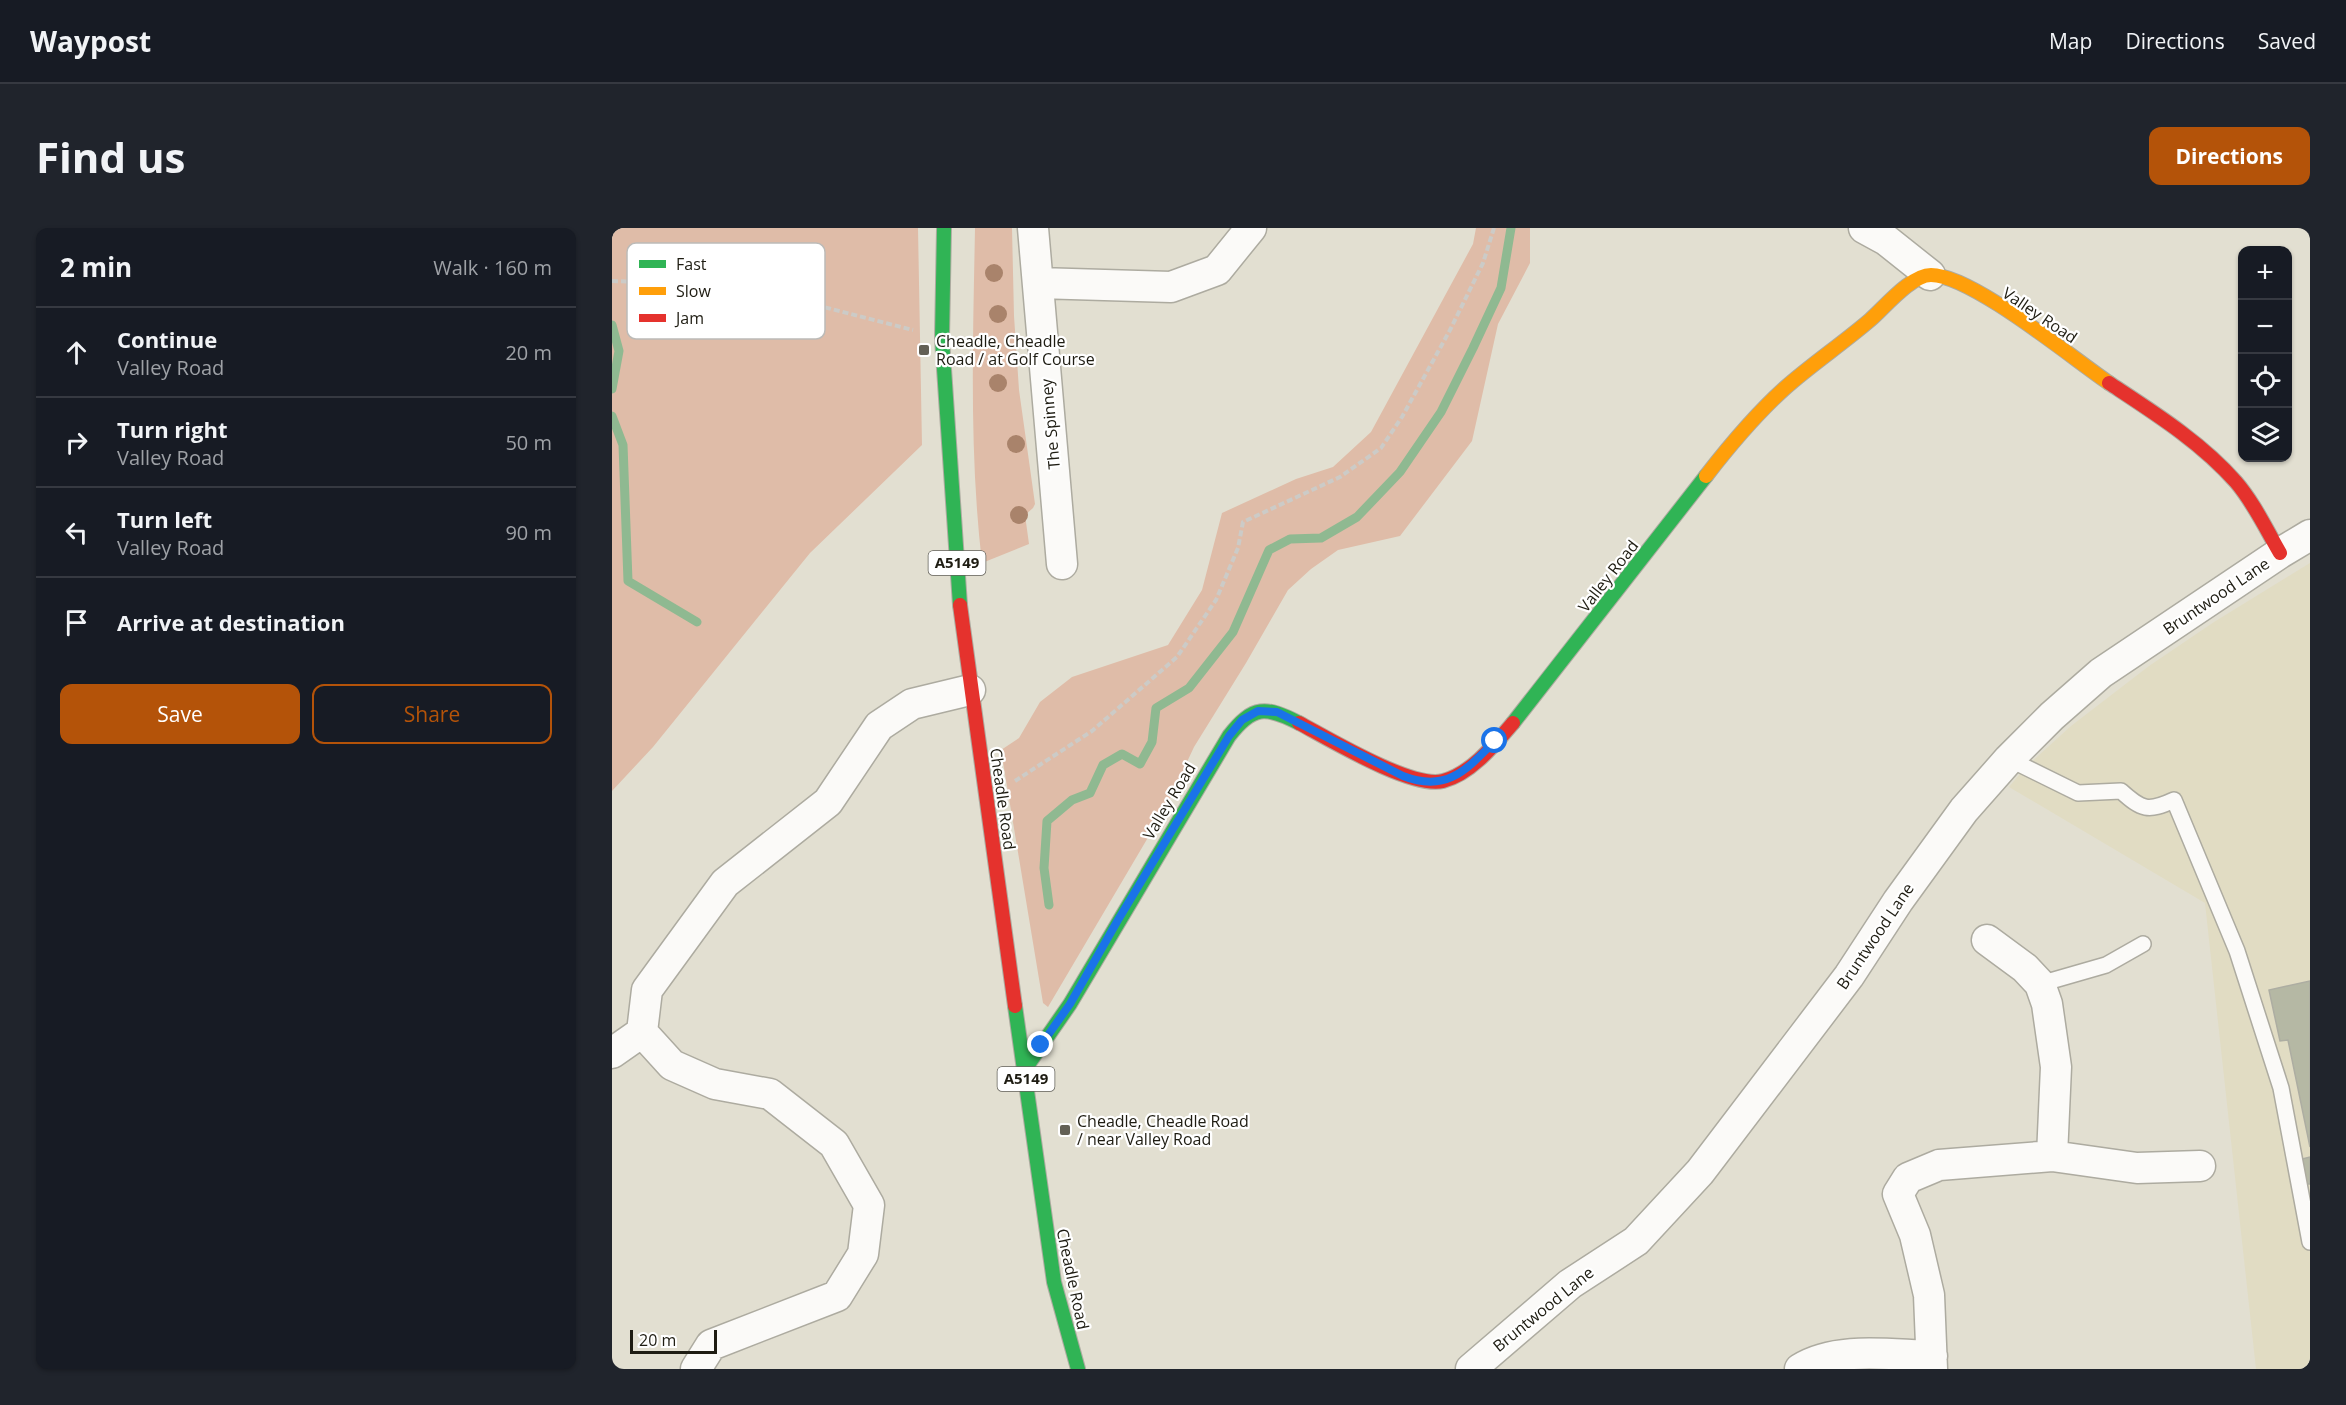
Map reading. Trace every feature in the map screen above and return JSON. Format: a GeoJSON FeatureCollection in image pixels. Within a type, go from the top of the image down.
{"type":"FeatureCollection","features":[{"type":"Feature","properties":{"kind":"street","name":"Cheadle Road"},"geometry":{"type":"LineString","coordinates":[[944,228],[942,339],[960,611],[1054,1282],[1078,1369]]}},
{"type":"Feature","properties":{"kind":"street","name":"The Spinney"},"geometry":{"type":"LineString","coordinates":[[1034,228],[1062,564]]}},
{"type":"Feature","properties":{"kind":"street"},"geometry":{"type":"LineString","coordinates":[[1038,283],[1171,287],[1217,270],[1251,228]]}},
{"type":"Feature","properties":{"kind":"street"},"geometry":{"type":"LineString","coordinates":[[1864,228],[1886,240],[1930,275]]}},
{"type":"Feature","properties":{"kind":"street","name":"Valley Road"},"geometry":{"type":"LineString","coordinates":[[1024,1069],[1070,1004],[1203,777],[1242,720],[1258,711],[1277,712],[1419,783],[1450,779],[1468,767],[1527,705],[1737,437],[1765,406],[1917,279],[1930,275],[1948,277],[1965,285],[2031,327],[2169,425],[2214,460],[2236,483],[2252,504],[2280,553]]}},
{"type":"Feature","properties":{"kind":"street","name":"Bruntwood Lane"},"geometry":{"type":"LineString","coordinates":[[1471,1369],[1570,1284],[1636,1241],[1700,1172],[1849,976],[1898,901],[1964,810],[2009,759],[2052,716],[2101,673],[2310,535]]}},
{"type":"Feature","properties":{"kind":"street"},"geometry":{"type":"LineString","coordinates":[[612,1053],[642,1032],[647,990],[725,883],[828,802],[879,726],[912,704],[970,690]]}},
{"type":"Feature","properties":{"kind":"street"},"geometry":{"type":"LineString","coordinates":[[1988,940],[2025,968],[2040,984],[2048,1004],[2056,1067],[2052,1156]]}},
{"type":"Feature","properties":{"kind":"street"},"geometry":{"type":"LineString","coordinates":[[642,1032],[672,1065],[715,1084],[770,1094],[834,1144],[869,1205],[863,1254],[837,1296],[711,1345],[696,1369]]}},
{"type":"Feature","properties":{"kind":"street"},"geometry":{"type":"LineString","coordinates":[[1800,1369],[1828,1358],[1854,1354],[1932,1363],[1929,1294],[1916,1235],[1898,1194],[1908,1178],[1939,1165],[2052,1156],[2137,1168],[2200,1166]]}},
{"type":"Feature","properties":{"kind":"lane"},"geometry":{"type":"LineString","coordinates":[[2009,759],[2078,793],[2121,791],[2137,805],[2156,808],[2174,800],[2237,951],[2281,1088],[2310,1242]]}},
{"type":"Feature","properties":{"kind":"lane"},"geometry":{"type":"LineString","coordinates":[[2040,984],[2106,965],[2143,944]]}},
{"type":"Feature","properties":{"kind":"path"},"geometry":{"type":"LineString","coordinates":[[985,786],[1018,781],[1092,731],[1178,657],[1216,600],[1238,548],[1244,522],[1340,477],[1381,448],[1402,417],[1450,330],[1483,263],[1494,228]]}},
{"type":"Feature","properties":{"kind":"path"},"geometry":{"type":"LineString","coordinates":[[612,281],[627,281]]}},
{"type":"Feature","properties":{"kind":"path"},"geometry":{"type":"LineString","coordinates":[[825,308],[942,339]]}},
{"type":"Feature","properties":{"kind":"shaded area"},"geometry":{"type":"Polygon","coordinates":[[[612,228],[918,228],[922,445],[810,553],[653,747],[612,791],[612,228]]]}},
{"type":"Feature","properties":{"kind":"shaded area"},"geometry":{"type":"Polygon","coordinates":[[[975,228],[1012,228],[1014,316],[1019,390],[1035,504],[1025,515],[1029,544],[982,563],[974,437],[975,228]]]}},
{"type":"Feature","properties":{"kind":"shaded area"},"geometry":{"type":"Polygon","coordinates":[[[1476,228],[1530,228],[1530,263],[1498,324],[1472,441],[1400,536],[1338,550],[1311,569],[1288,590],[1194,747],[1166,807],[1048,1007],[1043,1003],[1001,750],[1019,738],[1040,702],[1072,677],[1168,645],[1202,590],[1222,513],[1296,479],[1333,467],[1371,432],[1473,244],[1476,228]]]}},
{"type":"Feature","properties":{"kind":"shaded area"},"geometry":{"type":"Polygon","coordinates":[[[2310,563],[2310,1369],[2256,1369],[2205,903],[2009,787],[2025,768],[2071,726],[2149,666],[2214,622],[2310,563]]]}},
{"type":"Feature","properties":{"kind":"building"},"geometry":{"type":"Polygon","coordinates":[[[2310,981],[2310,1147],[2288,1040],[2280,1041],[2269,990],[2310,981]]]}},
{"type":"Feature","properties":{"kind":"building"},"geometry":{"type":"Polygon","coordinates":[[[2310,1157],[2310,1184],[2307,1184],[2302,1159],[2310,1157]]]}},
{"type":"Feature","properties":{"kind":"waterway"},"geometry":{"type":"LineString","coordinates":[[1049,905],[1044,868],[1047,821],[1072,800],[1090,793],[1103,765],[1122,754],[1140,764],[1152,742],[1156,708],[1189,688],[1233,632],[1269,550],[1290,539],[1321,538],[1357,517],[1400,472],[1441,412],[1501,288],[1511,228]]}},
{"type":"Feature","properties":{"kind":"waterway"},"geometry":{"type":"LineString","coordinates":[[612,325],[619,351],[612,389]]}},
{"type":"Feature","properties":{"kind":"waterway"},"geometry":{"type":"LineString","coordinates":[[612,416],[623,445],[628,581],[697,622]]}},
{"type":"Feature","properties":{"kind":"traffic: fast"},"geometry":{"type":"LineString","coordinates":[[944,228],[942,339],[960,605]]}},
{"type":"Feature","properties":{"kind":"traffic: fast"},"geometry":{"type":"LineString","coordinates":[[1513,723],[1706,476]]}},
{"type":"Feature","properties":{"kind":"traffic: fast"},"geometry":{"type":"LineString","coordinates":[[1025,1069],[1070,1004],[1229,736],[1245,718],[1261,712],[1278,713],[1299,723]]}},
{"type":"Feature","properties":{"kind":"traffic: fast"},"geometry":{"type":"LineString","coordinates":[[1015,1006],[1054,1282],[1078,1369]]}},
{"type":"Feature","properties":{"kind":"traffic: slow"},"geometry":{"type":"LineString","coordinates":[[1706,476],[1743,430],[1785,388],[1870,320],[1907,286],[1923,276],[1931,275],[1949,279],[1971,288],[2022,320],[2109,383]]}},
{"type":"Feature","properties":{"kind":"traffic: jam"},"geometry":{"type":"LineString","coordinates":[[2109,383],[2176,428],[2222,467],[2236,482],[2260,516],[2280,553]]}},
{"type":"Feature","properties":{"kind":"traffic: jam"},"geometry":{"type":"LineString","coordinates":[[960,605],[1015,1006]]}},
{"type":"Feature","properties":{"kind":"traffic: jam"},"geometry":{"type":"LineString","coordinates":[[1299,723],[1371,761],[1412,778],[1429,781],[1443,781],[1463,772],[1482,757],[1513,723]]}},
{"type":"Feature","properties":{"kind":"place","name":"Cheadle, Cheadle Road / at Golf Course"},"geometry":{"type":"Point","coordinates":[924,350]}},
{"type":"Feature","properties":{"kind":"place","name":"Cheadle, Cheadle Road / near Valley Road"},"geometry":{"type":"Point","coordinates":[1065,1130]}},
{"type":"Feature","properties":{"kind":"route"},"geometry":{"type":"LineString","coordinates":[[1041,1045],[1070,1004],[1209,767],[1242,720],[1258,711],[1277,712],[1419,783],[1450,779],[1468,767],[1495,741]]}}]}
